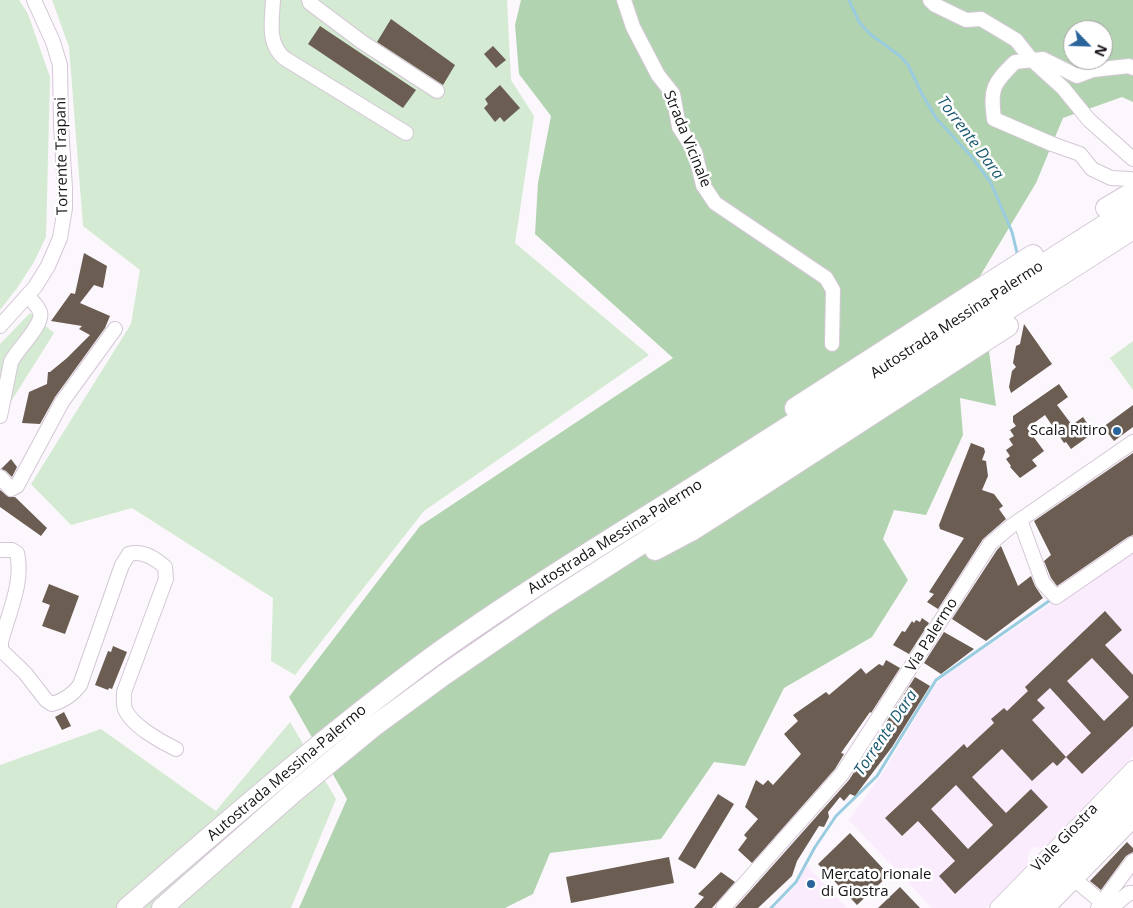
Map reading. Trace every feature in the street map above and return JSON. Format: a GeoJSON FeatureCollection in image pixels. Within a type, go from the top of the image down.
{"type":"FeatureCollection","features":[{"type":"Feature","properties":{"kind":"highway"},"geometry":{"type":"LineString","coordinates":[[577,561],[624,518],[1132,185]]}},
{"type":"Feature","properties":{"kind":"highway","name":"Autostrada Messina-Palermo"},"geometry":{"type":"LineString","coordinates":[[162,908],[287,798],[366,733],[444,675],[546,605],[589,579],[780,444],[1133,207]]}},
{"type":"Feature","properties":{"kind":"highway","name":"Autostrada Messina-Palermo"},"geometry":{"type":"LineString","coordinates":[[127,908],[358,712],[435,655],[536,586],[780,444],[1133,229]]}},
{"type":"Feature","properties":{"kind":"highway"},"geometry":{"type":"LineString","coordinates":[[589,579],[615,569],[683,535],[1133,245]]}},
{"type":"Feature","properties":{"kind":"main road","name":"Viale Giostra"},"geometry":{"type":"LineString","coordinates":[[1012,908],[1133,785]]}},
{"type":"Feature","properties":{"kind":"main road","name":"Viale Giostra"},"geometry":{"type":"LineString","coordinates":[[1030,908],[1133,804]]}},
{"type":"Feature","properties":{"kind":"street"},"geometry":{"type":"LineString","coordinates":[[0,318],[30,286],[43,265],[54,237],[60,208],[54,67],[45,36],[28,0]]}},
{"type":"Feature","properties":{"kind":"street","name":"Torrente Trapani"},"geometry":{"type":"LineString","coordinates":[[0,326],[28,296],[42,276],[60,238],[65,208],[60,65],[50,34],[34,0]]}},
{"type":"Feature","properties":{"kind":"street"},"geometry":{"type":"LineString","coordinates":[[273,0],[272,36],[278,53],[406,133]]}},
{"type":"Feature","properties":{"kind":"street"},"geometry":{"type":"LineString","coordinates":[[309,0],[362,42],[437,91]]}},
{"type":"Feature","properties":{"kind":"street","name":"Strada Vicinale"},"geometry":{"type":"LineString","coordinates":[[624,0],[633,27],[658,75],[672,94],[679,127],[695,152],[703,185],[715,203],[826,278],[833,290],[832,344]]}},
{"type":"Feature","properties":{"kind":"street"},"geometry":{"type":"LineString","coordinates":[[930,0],[935,5],[966,20],[981,19],[1016,40],[1031,59],[1063,88],[1089,120],[1133,159]]}},
{"type":"Feature","properties":{"kind":"street"},"geometry":{"type":"LineString","coordinates":[[1132,185],[1092,169],[1080,154],[994,119],[992,104],[993,87],[1015,62],[1043,59],[1077,76],[1093,70],[1129,66],[1133,68]]}},
{"type":"Feature","properties":{"kind":"street"},"geometry":{"type":"LineString","coordinates":[[0,416],[14,354],[37,327],[40,317],[40,311],[28,296]]}},
{"type":"Feature","properties":{"kind":"street"},"geometry":{"type":"LineString","coordinates":[[0,477],[11,490],[17,486],[62,402],[115,329]]}},
{"type":"Feature","properties":{"kind":"street","name":"Via Palermo"},"geometry":{"type":"LineString","coordinates":[[723,908],[842,774],[990,544],[1020,520],[1133,442]]}},
{"type":"Feature","properties":{"kind":"street"},"geometry":{"type":"LineString","coordinates":[[1020,520],[1043,582],[1056,597],[1133,544]]}},
{"type":"Feature","properties":{"kind":"street"},"geometry":{"type":"LineString","coordinates":[[0,550],[12,550],[18,553],[19,559],[17,586],[1,642],[1,650],[25,673],[46,700],[52,704],[66,698],[80,685],[122,565],[129,554],[136,552],[146,555],[165,567],[166,579],[124,692],[124,700],[125,709],[136,723],[176,749]]}},
{"type":"Feature","properties":{"kind":"street","name":"Viale Giostra"},"geometry":{"type":"LineString","coordinates":[[997,908],[1133,768]]}},
{"type":"Feature","properties":{"kind":"street"},"geometry":{"type":"LineString","coordinates":[[1048,908],[1133,821]]}},
{"type":"Feature","properties":{"kind":"street"},"geometry":{"type":"LineString","coordinates":[[1105,907],[1133,861]]}},
{"type":"Feature","properties":{"kind":"street"},"geometry":{"type":"LineString","coordinates":[[1075,880],[1105,907]]}},
{"type":"Feature","properties":{"kind":"street"},"geometry":{"type":"LineString","coordinates":[[1105,907],[1133,892]]}},
{"type":"Feature","properties":{"kind":"shaded area"},"geometry":{"type":"Polygon","coordinates":[[[1133,547],[1133,756],[1044,848],[1034,847],[1031,850],[1028,854],[1028,864],[986,908],[932,908],[849,820],[886,768],[934,687],[941,679],[1133,547]]]}},
{"type":"Feature","properties":{"kind":"shaded area","name":"Mercato rionale di Giostra"},"geometry":{"type":"Polygon","coordinates":[[[807,866],[847,908],[774,908],[794,888],[807,866]]]}},
{"type":"Feature","properties":{"kind":"green space"},"geometry":{"type":"Polygon","coordinates":[[[0,0],[19,0],[28,14],[50,77],[46,237],[34,262],[0,310],[0,0]]]}},
{"type":"Feature","properties":{"kind":"green space"},"geometry":{"type":"Polygon","coordinates":[[[52,0],[507,0],[511,80],[534,116],[515,243],[649,355],[424,511],[295,675],[271,661],[273,598],[132,508],[71,525],[31,484],[131,324],[140,270],[83,226],[69,47],[52,0]]]}},
{"type":"Feature","properties":{"kind":"green space"},"geometry":{"type":"Polygon","coordinates":[[[521,0],[1133,0],[1133,102],[1122,97],[1063,118],[1036,183],[974,286],[989,351],[996,406],[960,398],[963,435],[926,515],[894,510],[883,539],[908,580],[872,637],[784,688],[745,766],[714,762],[661,839],[550,853],[533,894],[505,908],[299,908],[347,799],[289,697],[420,526],[673,358],[535,234],[538,183],[551,116],[519,74],[515,25],[521,0]]]}},
{"type":"Feature","properties":{"kind":"green space"},"geometry":{"type":"Polygon","coordinates":[[[30,313],[54,333],[0,419],[0,344],[30,313]]]}},
{"type":"Feature","properties":{"kind":"green space"},"geometry":{"type":"Polygon","coordinates":[[[1133,341],[1133,390],[1110,358],[1133,341]]]}},
{"type":"Feature","properties":{"kind":"green space"},"geometry":{"type":"Polygon","coordinates":[[[290,722],[336,799],[291,908],[0,908],[0,765],[101,729],[216,811],[290,722]]]}},
{"type":"Feature","properties":{"kind":"building"},"geometry":{"type":"Polygon","coordinates":[[[391,19],[455,65],[443,85],[377,42],[391,19]]]}},
{"type":"Feature","properties":{"kind":"building"},"geometry":{"type":"Polygon","coordinates":[[[320,26],[416,90],[403,108],[308,44],[320,26]]]}},
{"type":"Feature","properties":{"kind":"building"},"geometry":{"type":"Polygon","coordinates":[[[493,46],[506,60],[496,68],[484,54],[493,46]]]}},
{"type":"Feature","properties":{"kind":"building"},"geometry":{"type":"Polygon","coordinates":[[[500,85],[520,108],[504,122],[500,117],[495,122],[484,108],[488,104],[485,99],[500,85]]]}},
{"type":"Feature","properties":{"kind":"building"},"geometry":{"type":"Polygon","coordinates":[[[84,253],[107,266],[103,288],[94,285],[80,303],[110,316],[105,328],[55,397],[40,424],[22,423],[29,392],[47,384],[48,372],[67,358],[90,335],[79,329],[82,326],[51,321],[71,293],[75,294],[84,253]]]}},
{"type":"Feature","properties":{"kind":"building"},"geometry":{"type":"Polygon","coordinates":[[[1024,324],[1052,364],[1011,393],[1009,387],[1012,371],[1016,367],[1013,363],[1016,346],[1020,344],[1024,324]]]}},
{"type":"Feature","properties":{"kind":"building"},"geometry":{"type":"Polygon","coordinates":[[[1059,384],[1068,397],[1057,405],[1072,425],[1083,417],[1089,426],[1084,429],[1089,436],[1071,449],[1066,442],[1064,443],[1045,415],[1027,428],[1044,451],[1032,460],[1037,466],[1020,478],[1010,467],[1006,459],[1010,456],[1006,450],[1013,445],[1009,439],[1014,436],[1010,430],[1016,426],[1013,422],[1013,416],[1059,384]]]}},
{"type":"Feature","properties":{"kind":"building"},"geometry":{"type":"Polygon","coordinates":[[[1133,405],[1133,427],[1114,441],[1103,427],[1133,405]]]}},
{"type":"Feature","properties":{"kind":"building"},"geometry":{"type":"Polygon","coordinates":[[[971,443],[984,448],[985,452],[982,460],[986,461],[988,476],[982,490],[994,494],[1003,506],[999,509],[1006,519],[983,539],[938,609],[927,602],[934,594],[929,592],[964,538],[940,529],[939,525],[971,443]]]}},
{"type":"Feature","properties":{"kind":"building"},"geometry":{"type":"Polygon","coordinates":[[[1133,453],[1133,535],[1057,586],[1051,578],[1044,561],[1051,555],[1034,521],[1133,453]]]}},
{"type":"Feature","properties":{"kind":"building"},"geometry":{"type":"Polygon","coordinates":[[[11,459],[17,467],[12,477],[1,469],[11,459]]]}},
{"type":"Feature","properties":{"kind":"building"},"geometry":{"type":"Polygon","coordinates":[[[0,490],[9,497],[15,497],[47,528],[41,536],[0,507],[0,490]]]}},
{"type":"Feature","properties":{"kind":"building"},"geometry":{"type":"Polygon","coordinates":[[[1001,546],[1018,586],[1031,576],[1043,598],[986,641],[952,619],[1001,546]]]}},
{"type":"Feature","properties":{"kind":"building"},"geometry":{"type":"Polygon","coordinates":[[[49,584],[79,596],[65,634],[42,626],[50,605],[42,602],[49,584]]]}},
{"type":"Feature","properties":{"kind":"building"},"geometry":{"type":"Polygon","coordinates":[[[1105,611],[1122,630],[1105,645],[1133,675],[1133,726],[1082,774],[1066,757],[1057,766],[1053,762],[1032,781],[1002,749],[972,777],[1006,813],[1031,789],[1048,807],[955,894],[939,876],[955,861],[918,821],[902,836],[885,818],[964,744],[967,748],[994,723],[991,719],[1004,708],[1007,711],[1028,691],[1025,687],[1105,611]],[[1092,658],[1067,681],[1104,721],[1129,697],[1092,658]],[[1050,688],[1037,700],[1045,708],[1032,720],[1066,757],[1091,733],[1050,688]],[[956,785],[931,809],[968,849],[993,825],[956,785]]]}},
{"type":"Feature","properties":{"kind":"building"},"geometry":{"type":"Polygon","coordinates":[[[922,618],[929,623],[909,654],[893,645],[902,631],[905,632],[912,621],[914,623],[916,620],[920,622],[922,618]]]}},
{"type":"Feature","properties":{"kind":"building"},"geometry":{"type":"Polygon","coordinates":[[[944,632],[974,649],[941,674],[924,663],[944,632]]]}},
{"type":"Feature","properties":{"kind":"building"},"geometry":{"type":"Polygon","coordinates":[[[113,646],[127,652],[112,689],[109,688],[108,690],[95,685],[108,651],[111,652],[113,646]]]}},
{"type":"Feature","properties":{"kind":"building"},"geometry":{"type":"Polygon","coordinates":[[[886,660],[900,668],[871,713],[841,753],[844,754],[835,769],[752,863],[738,850],[747,838],[744,835],[758,819],[745,807],[756,780],[763,785],[768,780],[773,785],[801,754],[784,734],[798,721],[793,715],[826,692],[829,695],[861,668],[866,674],[879,664],[883,666],[886,660]]]}},
{"type":"Feature","properties":{"kind":"building"},"geometry":{"type":"Polygon","coordinates":[[[915,677],[930,686],[892,747],[855,796],[850,794],[844,801],[840,797],[828,812],[829,817],[824,827],[819,826],[797,861],[792,876],[758,908],[735,908],[849,780],[915,677]]]}},
{"type":"Feature","properties":{"kind":"building"},"geometry":{"type":"Polygon","coordinates":[[[64,712],[71,726],[62,730],[55,717],[64,712]]]}},
{"type":"Feature","properties":{"kind":"building"},"geometry":{"type":"Polygon","coordinates":[[[718,794],[734,804],[695,869],[678,859],[718,794]]]}},
{"type":"Feature","properties":{"kind":"building"},"geometry":{"type":"Polygon","coordinates":[[[850,833],[889,875],[857,905],[818,864],[850,833]]]}},
{"type":"Feature","properties":{"kind":"building"},"geometry":{"type":"Polygon","coordinates":[[[1127,842],[1133,848],[1133,852],[1126,856],[1101,890],[1090,881],[1127,842]]]}},
{"type":"Feature","properties":{"kind":"building"},"geometry":{"type":"Polygon","coordinates":[[[669,857],[674,883],[571,903],[566,877],[669,857]]]}},
{"type":"Feature","properties":{"kind":"building"},"geometry":{"type":"Polygon","coordinates":[[[721,872],[735,882],[712,908],[694,908],[704,897],[698,894],[721,872]]]}},
{"type":"Feature","properties":{"kind":"building"},"geometry":{"type":"Polygon","coordinates":[[[900,887],[920,908],[878,908],[900,887]]]}},
{"type":"Feature","properties":{"kind":"waterway","name":"Torrente Dara"},"geometry":{"type":"LineString","coordinates":[[849,0],[859,22],[870,34],[900,56],[908,65],[936,118],[972,157],[991,183],[1012,232],[1018,257]]}},
{"type":"Feature","properties":{"kind":"waterway","name":"Torrente Dara"},"geometry":{"type":"LineString","coordinates":[[771,908],[796,882],[815,847],[836,816],[877,776],[936,680],[1049,601]]}},
{"type":"Feature","properties":{"kind":"place","name":"Scala Ritiro"},"geometry":{"type":"Point","coordinates":[1117,431]}},
{"type":"Feature","properties":{"kind":"place","name":"Mercato rionale di Giostra"},"geometry":{"type":"Point","coordinates":[811,884]}}]}
